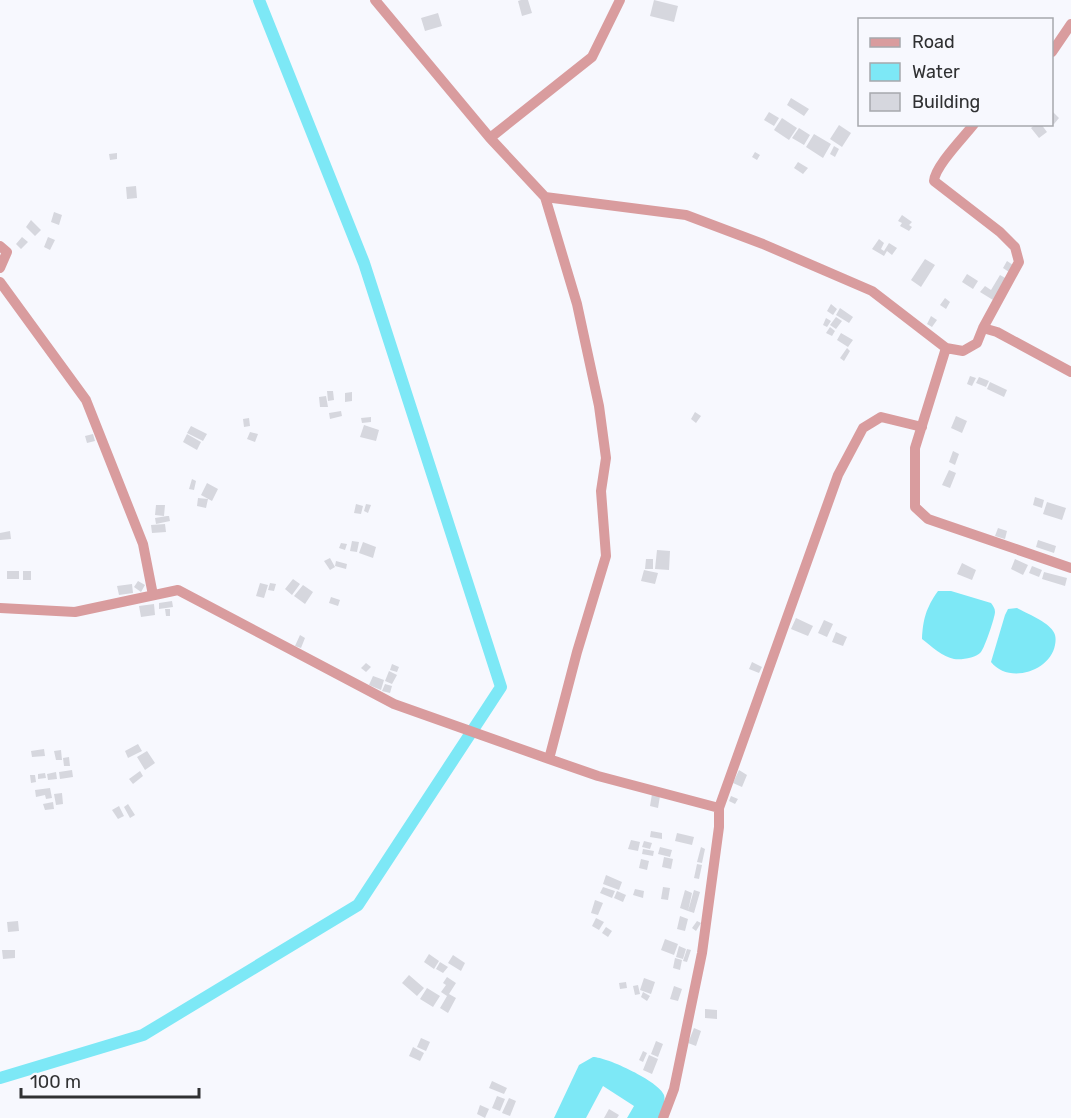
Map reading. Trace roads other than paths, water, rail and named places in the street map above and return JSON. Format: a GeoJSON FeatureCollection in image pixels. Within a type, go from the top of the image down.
{"type":"FeatureCollection","features":[{"type":"Feature","properties":{"kind":"street"},"geometry":{"type":"LineString","coordinates":[[375,0],[490,138],[544,197],[577,304],[599,406],[606,458],[601,492],[606,556],[577,652],[549,759]]}},
{"type":"Feature","properties":{"kind":"street"},"geometry":{"type":"LineString","coordinates":[[490,138],[592,57],[620,0]]}},
{"type":"Feature","properties":{"kind":"street"},"geometry":{"type":"LineString","coordinates":[[1053,51],[1071,24]]}},
{"type":"Feature","properties":{"kind":"street"},"geometry":{"type":"LineString","coordinates":[[544,197],[686,215],[763,244],[872,291],[946,348],[963,351],[977,343],[1018,262],[1016,247],[934,181],[934,176],[940,166],[972,126]]}},
{"type":"Feature","properties":{"kind":"street"},"geometry":{"type":"LineString","coordinates":[[0,246],[7,252],[0,268]]}},
{"type":"Feature","properties":{"kind":"street"},"geometry":{"type":"LineString","coordinates":[[0,282],[86,400],[143,544],[153,595]]}},
{"type":"Feature","properties":{"kind":"street"},"geometry":{"type":"LineString","coordinates":[[983,328],[997,332],[1071,372]]}},
{"type":"Feature","properties":{"kind":"street"},"geometry":{"type":"LineString","coordinates":[[946,348],[915,448],[915,507],[928,519],[1071,568]]}},
{"type":"Feature","properties":{"kind":"street"},"geometry":{"type":"LineString","coordinates":[[663,1118],[674,1089],[702,953],[719,827],[719,808],[838,475],[863,428],[881,417],[922,427]]}},
{"type":"Feature","properties":{"kind":"street"},"geometry":{"type":"LineString","coordinates":[[0,608],[75,612],[178,590],[394,704],[598,776],[719,808]]}},
{"type":"Feature","properties":{"kind":"water"},"geometry":{"type":"Polygon","coordinates":[[[938,591],[951,591],[991,603],[995,609],[992,626],[983,649],[976,656],[961,659],[950,658],[922,639],[926,614],[938,591]]]}},
{"type":"Feature","properties":{"kind":"water"},"geometry":{"type":"Polygon","coordinates":[[[1017,608],[1047,624],[1056,639],[1052,654],[1045,662],[1028,672],[1017,673],[998,669],[991,662],[1005,615],[1008,609],[1017,608]]]}},
{"type":"Feature","properties":{"kind":"water"},"geometry":{"type":"Polygon","coordinates":[[[593,1057],[632,1071],[660,1090],[664,1095],[664,1101],[659,1118],[627,1118],[634,1106],[603,1086],[586,1118],[554,1118],[579,1065],[593,1057]]]}},
{"type":"Feature","properties":{"kind":"waterway"},"geometry":{"type":"LineString","coordinates":[[0,1078],[143,1035],[358,905],[501,687],[364,263],[259,0]]}}]}
